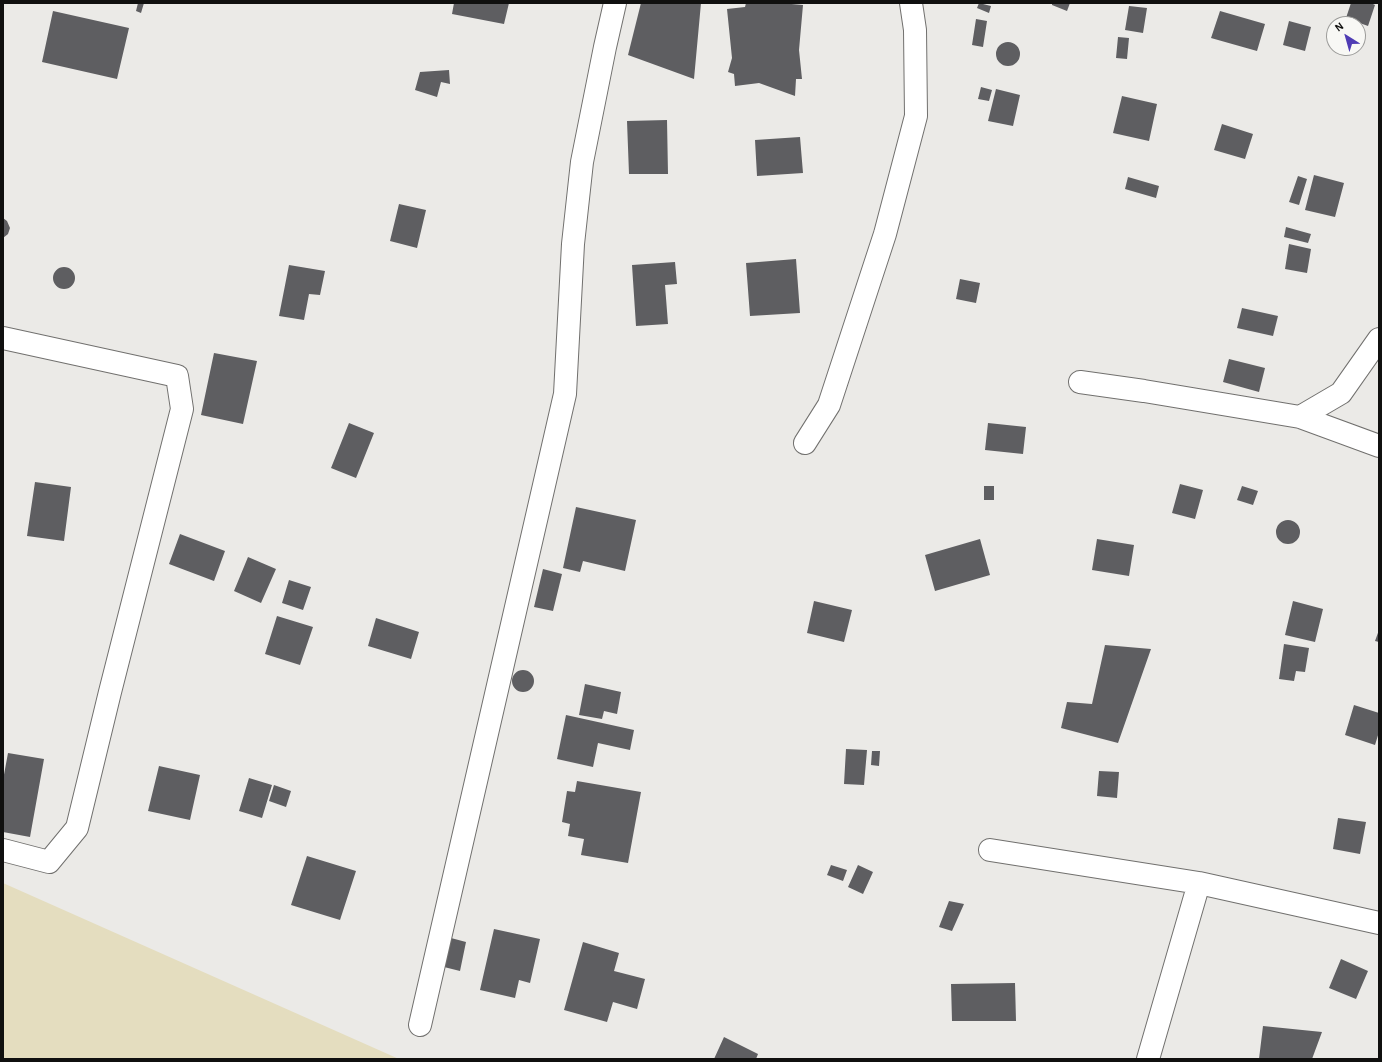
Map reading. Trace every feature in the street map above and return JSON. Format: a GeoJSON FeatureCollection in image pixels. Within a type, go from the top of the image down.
{"type":"FeatureCollection","features":[{"type":"Feature","properties":{"kind":"street"},"geometry":{"type":"LineString","coordinates":[[420,1025],[565,394],[573,244],[582,162],[604,47],[615,3]]}},
{"type":"Feature","properties":{"kind":"street"},"geometry":{"type":"LineString","coordinates":[[805,443],[829,405],[885,234],[916,116],[915,30],[911,3]]}},
{"type":"Feature","properties":{"kind":"street"},"geometry":{"type":"LineString","coordinates":[[3,338],[177,376],[182,409],[77,828],[49,862],[3,850]]}},
{"type":"Feature","properties":{"kind":"street"},"geometry":{"type":"LineString","coordinates":[[1300,417],[1341,393],[1379,339]]}},
{"type":"Feature","properties":{"kind":"street"},"geometry":{"type":"LineString","coordinates":[[1080,382],[1300,417],[1379,446]]}},
{"type":"Feature","properties":{"kind":"street"},"geometry":{"type":"LineString","coordinates":[[990,850],[1198,883],[1379,923]]}},
{"type":"Feature","properties":{"kind":"street"},"geometry":{"type":"LineString","coordinates":[[1148,1059],[1198,883]]}},
{"type":"Feature","properties":{"kind":"shaded area"},"geometry":{"type":"Polygon","coordinates":[[[3,883],[399,1059],[3,1059],[3,883]]]}},
{"type":"Feature","properties":{"kind":"building"},"geometry":{"type":"Polygon","coordinates":[[[138,3],[144,3],[141,13],[136,11],[138,3]]]}},
{"type":"Feature","properties":{"kind":"building"},"geometry":{"type":"Polygon","coordinates":[[[454,3],[509,3],[504,24],[452,14],[454,3]]]}},
{"type":"Feature","properties":{"kind":"building"},"geometry":{"type":"Polygon","coordinates":[[[641,3],[701,3],[694,79],[628,55],[641,3]]]}},
{"type":"Feature","properties":{"kind":"building"},"geometry":{"type":"Polygon","coordinates":[[[746,3],[803,5],[799,50],[802,79],[796,79],[795,96],[759,83],[735,86],[734,74],[728,72],[732,58],[727,9],[745,7],[746,3]]]}},
{"type":"Feature","properties":{"kind":"building"},"geometry":{"type":"Polygon","coordinates":[[[979,3],[991,6],[989,13],[977,8],[979,3]]]}},
{"type":"Feature","properties":{"kind":"building"},"geometry":{"type":"Polygon","coordinates":[[[1052,3],[1070,3],[1067,11],[1052,5],[1052,3]]]}},
{"type":"Feature","properties":{"kind":"building"},"geometry":{"type":"Polygon","coordinates":[[[1351,3],[1371,3],[1375,5],[1368,26],[1366,25],[1366,16],[1347,16],[1351,3]]]}},
{"type":"Feature","properties":{"kind":"building"},"geometry":{"type":"Polygon","coordinates":[[[1129,6],[1147,8],[1143,33],[1125,30],[1129,6]]]}},
{"type":"Feature","properties":{"kind":"building"},"geometry":{"type":"Polygon","coordinates":[[[53,11],[129,28],[117,79],[42,62],[53,11]]]}},
{"type":"Feature","properties":{"kind":"building"},"geometry":{"type":"Polygon","coordinates":[[[1220,11],[1265,24],[1257,51],[1211,38],[1220,11]]]}},
{"type":"Feature","properties":{"kind":"building"},"geometry":{"type":"Polygon","coordinates":[[[976,19],[987,21],[983,47],[972,45],[976,19]]]}},
{"type":"Feature","properties":{"kind":"building"},"geometry":{"type":"Polygon","coordinates":[[[1289,21],[1311,27],[1305,51],[1283,45],[1289,21]]]}},
{"type":"Feature","properties":{"kind":"building"},"geometry":{"type":"Polygon","coordinates":[[[1118,37],[1129,38],[1127,59],[1116,58],[1118,37]]]}},
{"type":"Feature","properties":{"kind":"building"},"geometry":{"type":"Polygon","coordinates":[[[1008,42],[1017,45],[1020,54],[1017,63],[1008,66],[999,63],[996,54],[999,45],[1008,42]]]}},
{"type":"Feature","properties":{"kind":"building"},"geometry":{"type":"Polygon","coordinates":[[[449,70],[450,84],[441,82],[437,97],[415,90],[420,72],[449,70]]]}},
{"type":"Feature","properties":{"kind":"building"},"geometry":{"type":"Polygon","coordinates":[[[981,87],[992,90],[989,101],[978,99],[981,87]]]}},
{"type":"Feature","properties":{"kind":"building"},"geometry":{"type":"Polygon","coordinates":[[[996,89],[1020,95],[1013,126],[988,121],[996,89]]]}},
{"type":"Feature","properties":{"kind":"building"},"geometry":{"type":"Polygon","coordinates":[[[1122,96],[1157,104],[1149,141],[1113,133],[1122,96]]]}},
{"type":"Feature","properties":{"kind":"building"},"geometry":{"type":"Polygon","coordinates":[[[667,120],[668,174],[629,174],[627,121],[667,120]]]}},
{"type":"Feature","properties":{"kind":"building"},"geometry":{"type":"Polygon","coordinates":[[[1222,124],[1253,134],[1245,159],[1214,150],[1222,124]]]}},
{"type":"Feature","properties":{"kind":"building"},"geometry":{"type":"Polygon","coordinates":[[[800,137],[803,173],[757,176],[755,140],[800,137]]]}},
{"type":"Feature","properties":{"kind":"building"},"geometry":{"type":"Polygon","coordinates":[[[1314,175],[1344,183],[1335,217],[1305,210],[1314,175]]]}},
{"type":"Feature","properties":{"kind":"building"},"geometry":{"type":"Polygon","coordinates":[[[1298,176],[1307,179],[1299,205],[1289,202],[1298,176]]]}},
{"type":"Feature","properties":{"kind":"building"},"geometry":{"type":"Polygon","coordinates":[[[1128,177],[1159,186],[1156,198],[1125,189],[1128,177]]]}},
{"type":"Feature","properties":{"kind":"building"},"geometry":{"type":"Polygon","coordinates":[[[399,204],[426,210],[417,248],[390,241],[399,204]]]}},
{"type":"Feature","properties":{"kind":"building"},"geometry":{"type":"Polygon","coordinates":[[[3,218],[7,221],[10,228],[8,234],[3,238],[3,218]]]}},
{"type":"Feature","properties":{"kind":"building"},"geometry":{"type":"Polygon","coordinates":[[[1286,227],[1311,234],[1308,243],[1284,237],[1286,227]]]}},
{"type":"Feature","properties":{"kind":"building"},"geometry":{"type":"Polygon","coordinates":[[[1289,244],[1311,249],[1307,273],[1285,269],[1289,244]]]}},
{"type":"Feature","properties":{"kind":"building"},"geometry":{"type":"Polygon","coordinates":[[[796,259],[800,313],[750,316],[746,263],[796,259]]]}},
{"type":"Feature","properties":{"kind":"building"},"geometry":{"type":"Polygon","coordinates":[[[675,262],[677,284],[665,285],[668,324],[636,326],[632,265],[675,262]]]}},
{"type":"Feature","properties":{"kind":"building"},"geometry":{"type":"Polygon","coordinates":[[[289,265],[325,271],[320,295],[309,294],[304,320],[279,316],[289,265]]]}},
{"type":"Feature","properties":{"kind":"building"},"geometry":{"type":"Polygon","coordinates":[[[64,267],[72,270],[75,278],[72,286],[64,289],[56,286],[53,278],[56,270],[64,267]]]}},
{"type":"Feature","properties":{"kind":"building"},"geometry":{"type":"Polygon","coordinates":[[[960,279],[980,283],[976,303],[956,299],[960,279]]]}},
{"type":"Feature","properties":{"kind":"building"},"geometry":{"type":"Polygon","coordinates":[[[1242,308],[1278,316],[1273,336],[1237,328],[1242,308]]]}},
{"type":"Feature","properties":{"kind":"building"},"geometry":{"type":"Polygon","coordinates":[[[214,353],[257,361],[243,424],[201,415],[214,353]]]}},
{"type":"Feature","properties":{"kind":"building"},"geometry":{"type":"Polygon","coordinates":[[[1229,359],[1265,368],[1259,392],[1223,382],[1229,359]]]}},
{"type":"Feature","properties":{"kind":"building"},"geometry":{"type":"Polygon","coordinates":[[[349,423],[374,433],[356,478],[331,468],[349,423]]]}},
{"type":"Feature","properties":{"kind":"building"},"geometry":{"type":"Polygon","coordinates":[[[988,423],[1026,427],[1023,454],[985,450],[988,423]]]}},
{"type":"Feature","properties":{"kind":"building"},"geometry":{"type":"Polygon","coordinates":[[[35,482],[71,487],[64,541],[27,536],[35,482]]]}},
{"type":"Feature","properties":{"kind":"building"},"geometry":{"type":"Polygon","coordinates":[[[1180,484],[1203,490],[1195,519],[1172,513],[1180,484]]]}},
{"type":"Feature","properties":{"kind":"building"},"geometry":{"type":"Polygon","coordinates":[[[984,486],[994,486],[994,500],[984,500],[984,486]]]}},
{"type":"Feature","properties":{"kind":"building"},"geometry":{"type":"Polygon","coordinates":[[[1242,486],[1258,491],[1253,505],[1237,500],[1242,486]]]}},
{"type":"Feature","properties":{"kind":"building"},"geometry":{"type":"Polygon","coordinates":[[[576,507],[636,520],[625,571],[583,561],[580,572],[563,568],[576,507]]]}},
{"type":"Feature","properties":{"kind":"building"},"geometry":{"type":"Polygon","coordinates":[[[1288,520],[1297,523],[1300,532],[1297,541],[1288,544],[1279,541],[1276,532],[1279,523],[1288,520]]]}},
{"type":"Feature","properties":{"kind":"building"},"geometry":{"type":"Polygon","coordinates":[[[180,534],[225,551],[214,581],[169,564],[180,534]]]}},
{"type":"Feature","properties":{"kind":"building"},"geometry":{"type":"Polygon","coordinates":[[[980,539],[990,575],[935,591],[925,555],[980,539]]]}},
{"type":"Feature","properties":{"kind":"building"},"geometry":{"type":"Polygon","coordinates":[[[1097,539],[1134,545],[1129,576],[1092,570],[1097,539]]]}},
{"type":"Feature","properties":{"kind":"building"},"geometry":{"type":"Polygon","coordinates":[[[248,557],[276,569],[261,603],[234,591],[248,557]]]}},
{"type":"Feature","properties":{"kind":"building"},"geometry":{"type":"Polygon","coordinates":[[[543,569],[562,574],[553,611],[534,607],[543,569]]]}},
{"type":"Feature","properties":{"kind":"building"},"geometry":{"type":"Polygon","coordinates":[[[289,580],[311,587],[303,610],[282,603],[289,580]]]}},
{"type":"Feature","properties":{"kind":"building"},"geometry":{"type":"Polygon","coordinates":[[[814,601],[852,610],[844,642],[807,633],[814,601]]]}},
{"type":"Feature","properties":{"kind":"building"},"geometry":{"type":"Polygon","coordinates":[[[1293,601],[1323,609],[1315,642],[1285,635],[1293,601]]]}},
{"type":"Feature","properties":{"kind":"building"},"geometry":{"type":"Polygon","coordinates":[[[277,616],[313,627],[300,665],[265,654],[277,616]]]}},
{"type":"Feature","properties":{"kind":"building"},"geometry":{"type":"Polygon","coordinates":[[[376,618],[419,632],[411,659],[368,646],[376,618]]]}},
{"type":"Feature","properties":{"kind":"building"},"geometry":{"type":"Polygon","coordinates":[[[1379,630],[1379,642],[1375,641],[1379,630]]]}},
{"type":"Feature","properties":{"kind":"building"},"geometry":{"type":"Polygon","coordinates":[[[1284,644],[1309,648],[1305,672],[1296,671],[1294,681],[1279,679],[1284,644]]]}},
{"type":"Feature","properties":{"kind":"building"},"geometry":{"type":"Polygon","coordinates":[[[1105,645],[1151,649],[1118,743],[1061,728],[1067,702],[1092,704],[1105,645]]]}},
{"type":"Feature","properties":{"kind":"building"},"geometry":{"type":"Polygon","coordinates":[[[523,670],[531,673],[534,681],[531,689],[523,692],[515,689],[512,681],[515,673],[523,670]]]}},
{"type":"Feature","properties":{"kind":"building"},"geometry":{"type":"Polygon","coordinates":[[[585,684],[621,692],[617,714],[604,711],[602,719],[579,715],[585,684]]]}},
{"type":"Feature","properties":{"kind":"building"},"geometry":{"type":"Polygon","coordinates":[[[1354,705],[1379,713],[1379,732],[1375,745],[1345,735],[1354,705]]]}},
{"type":"Feature","properties":{"kind":"building"},"geometry":{"type":"Polygon","coordinates":[[[566,715],[634,730],[630,750],[598,743],[593,767],[557,759],[566,715]]]}},
{"type":"Feature","properties":{"kind":"building"},"geometry":{"type":"Polygon","coordinates":[[[846,749],[867,750],[864,785],[844,784],[846,749]]]}},
{"type":"Feature","properties":{"kind":"building"},"geometry":{"type":"Polygon","coordinates":[[[872,751],[880,751],[879,766],[871,765],[872,751]]]}},
{"type":"Feature","properties":{"kind":"building"},"geometry":{"type":"Polygon","coordinates":[[[8,753],[44,759],[30,837],[3,832],[3,780],[8,753]]]}},
{"type":"Feature","properties":{"kind":"building"},"geometry":{"type":"Polygon","coordinates":[[[159,766],[200,775],[190,820],[148,811],[159,766]]]}},
{"type":"Feature","properties":{"kind":"building"},"geometry":{"type":"Polygon","coordinates":[[[1099,771],[1119,772],[1117,798],[1097,796],[1099,771]]]}},
{"type":"Feature","properties":{"kind":"building"},"geometry":{"type":"Polygon","coordinates":[[[249,778],[272,785],[262,818],[239,811],[249,778]]]}},
{"type":"Feature","properties":{"kind":"building"},"geometry":{"type":"Polygon","coordinates":[[[577,781],[641,792],[628,863],[581,855],[584,839],[568,836],[570,824],[562,822],[567,791],[575,792],[577,781]]]}},
{"type":"Feature","properties":{"kind":"building"},"geometry":{"type":"Polygon","coordinates":[[[274,785],[291,791],[286,807],[269,801],[274,785]]]}},
{"type":"Feature","properties":{"kind":"building"},"geometry":{"type":"Polygon","coordinates":[[[1338,818],[1366,822],[1360,854],[1333,849],[1338,818]]]}},
{"type":"Feature","properties":{"kind":"building"},"geometry":{"type":"Polygon","coordinates":[[[307,856],[356,871],[340,920],[291,905],[307,856]]]}},
{"type":"Feature","properties":{"kind":"building"},"geometry":{"type":"Polygon","coordinates":[[[831,865],[847,870],[843,881],[827,875],[831,865]]]}},
{"type":"Feature","properties":{"kind":"building"},"geometry":{"type":"Polygon","coordinates":[[[858,865],[873,872],[863,894],[848,887],[858,865]]]}},
{"type":"Feature","properties":{"kind":"building"},"geometry":{"type":"Polygon","coordinates":[[[949,901],[964,904],[952,931],[939,927],[949,901]]]}},
{"type":"Feature","properties":{"kind":"building"},"geometry":{"type":"Polygon","coordinates":[[[494,929],[540,939],[530,983],[519,980],[515,998],[480,990],[494,929]]]}},
{"type":"Feature","properties":{"kind":"building"},"geometry":{"type":"Polygon","coordinates":[[[451,938],[466,942],[460,971],[444,967],[451,938]]]}},
{"type":"Feature","properties":{"kind":"building"},"geometry":{"type":"Polygon","coordinates":[[[583,942],[619,953],[614,971],[645,979],[637,1009],[613,1002],[607,1022],[564,1010],[583,942]]]}},
{"type":"Feature","properties":{"kind":"building"},"geometry":{"type":"Polygon","coordinates":[[[1341,959],[1368,971],[1356,999],[1329,988],[1341,959]]]}},
{"type":"Feature","properties":{"kind":"building"},"geometry":{"type":"Polygon","coordinates":[[[1015,983],[1016,1021],[952,1021],[951,984],[1015,983]]]}},
{"type":"Feature","properties":{"kind":"building"},"geometry":{"type":"Polygon","coordinates":[[[1263,1026],[1322,1032],[1312,1059],[1259,1059],[1263,1026]]]}},
{"type":"Feature","properties":{"kind":"building"},"geometry":{"type":"Polygon","coordinates":[[[724,1037],[758,1054],[756,1059],[714,1059],[724,1037]]]}}]}
